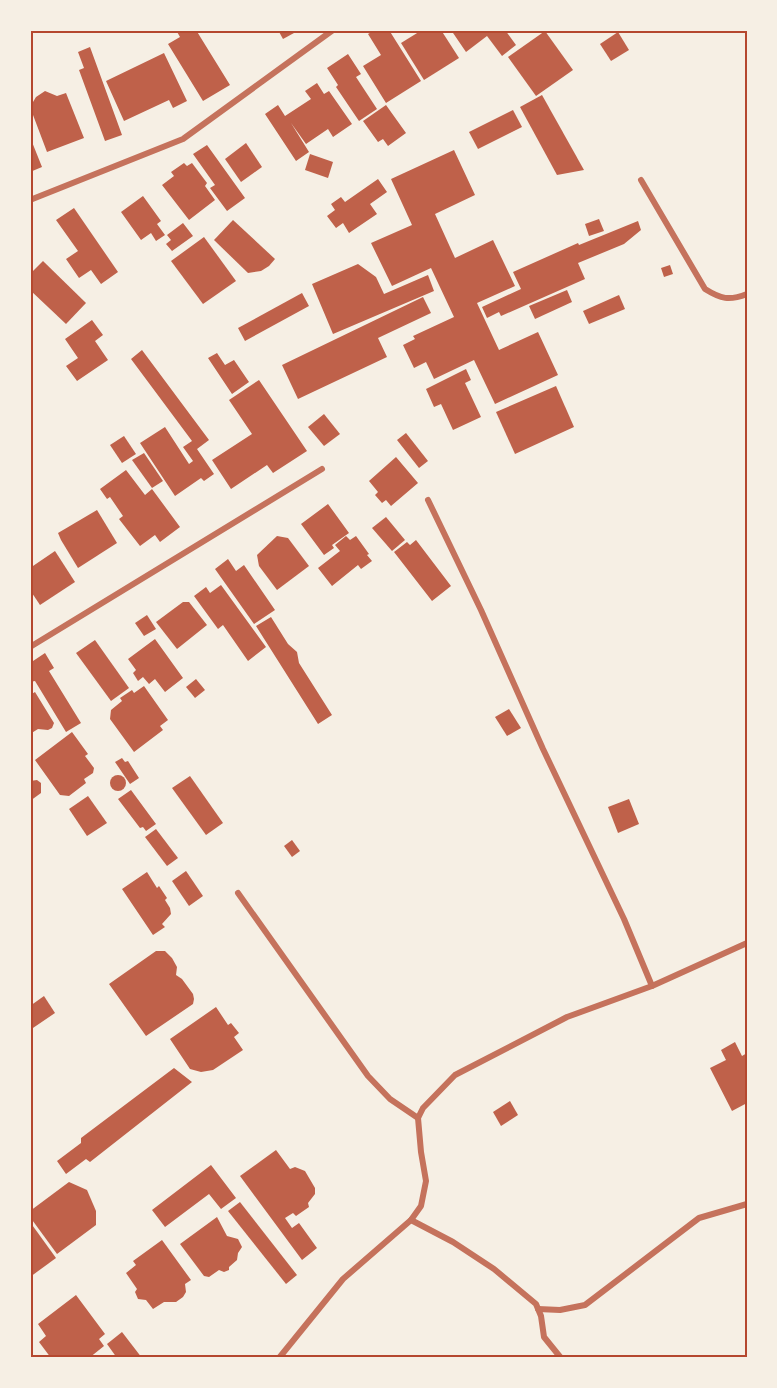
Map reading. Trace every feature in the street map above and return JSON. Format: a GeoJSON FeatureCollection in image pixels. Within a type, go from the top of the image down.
{"type":"FeatureCollection","features":[{"type":"Feature","properties":{"kind":"street"},"geometry":{"type":"LineString","coordinates":[[30,200],[183,139],[333,30]]}},
{"type":"Feature","properties":{"kind":"street"},"geometry":{"type":"LineString","coordinates":[[641,180],[705,290],[720,299],[747,294]]}},
{"type":"Feature","properties":{"kind":"street"},"geometry":{"type":"LineString","coordinates":[[30,647],[322,469]]}},
{"type":"Feature","properties":{"kind":"street"},"geometry":{"type":"LineString","coordinates":[[428,500],[481,609],[652,986]]}},
{"type":"Feature","properties":{"kind":"street"},"geometry":{"type":"LineString","coordinates":[[238,893],[368,1076],[390,1099],[418,1118]]}},
{"type":"Feature","properties":{"kind":"street"},"geometry":{"type":"LineString","coordinates":[[279,1358],[342,1278],[411,1220],[421,1206],[426,1181],[420,1152],[418,1118],[423,1108],[454,1075],[567,1017],[652,986],[747,943]]}},
{"type":"Feature","properties":{"kind":"street"},"geometry":{"type":"LineString","coordinates":[[538,1309],[560,1310],[585,1305],[699,1218],[747,1204]]}},
{"type":"Feature","properties":{"kind":"street"},"geometry":{"type":"LineString","coordinates":[[411,1220],[453,1242],[494,1269],[536,1304],[542,1316],[544,1337],[561,1358]]}},
{"type":"Feature","properties":{"kind":"building"},"geometry":{"type":"Polygon","coordinates":[[[176,30],[196,30],[230,85],[203,101],[168,44],[180,37],[176,30]]]}},
{"type":"Feature","properties":{"kind":"building"},"geometry":{"type":"Polygon","coordinates":[[[278,30],[292,30],[294,33],[283,39],[278,30]]]}},
{"type":"Feature","properties":{"kind":"building"},"geometry":{"type":"Polygon","coordinates":[[[375,30],[389,30],[421,81],[386,103],[363,66],[381,55],[368,34],[375,30]]]}},
{"type":"Feature","properties":{"kind":"building"},"geometry":{"type":"Polygon","coordinates":[[[422,30],[441,30],[459,58],[424,80],[401,43],[422,30]]]}},
{"type":"Feature","properties":{"kind":"building"},"geometry":{"type":"Polygon","coordinates":[[[451,30],[505,30],[516,45],[502,56],[487,36],[466,52],[451,30]]]}},
{"type":"Feature","properties":{"kind":"building"},"geometry":{"type":"Polygon","coordinates":[[[545,31],[573,70],[536,96],[508,57],[545,31]]]}},
{"type":"Feature","properties":{"kind":"building"},"geometry":{"type":"Polygon","coordinates":[[[618,32],[629,50],[611,61],[600,44],[618,32]]]}},
{"type":"Feature","properties":{"kind":"building"},"geometry":{"type":"Polygon","coordinates":[[[90,47],[122,135],[105,141],[79,70],[84,68],[78,52],[90,47]]]}},
{"type":"Feature","properties":{"kind":"building"},"geometry":{"type":"Polygon","coordinates":[[[164,53],[187,101],[173,108],[169,100],[124,121],[106,81],[164,53]]]}},
{"type":"Feature","properties":{"kind":"building"},"geometry":{"type":"Polygon","coordinates":[[[348,54],[361,74],[356,77],[377,109],[359,121],[336,87],[338,85],[327,68],[348,54]]]}},
{"type":"Feature","properties":{"kind":"building"},"geometry":{"type":"Polygon","coordinates":[[[317,83],[324,94],[329,91],[352,124],[333,137],[328,129],[306,144],[291,123],[309,152],[296,161],[265,114],[278,105],[285,116],[311,99],[305,91],[317,83]]]}},
{"type":"Feature","properties":{"kind":"building"},"geometry":{"type":"Polygon","coordinates":[[[45,91],[57,96],[66,93],[84,138],[47,152],[30,107],[36,97],[45,91]]]}},
{"type":"Feature","properties":{"kind":"building"},"geometry":{"type":"Polygon","coordinates":[[[542,95],[584,170],[557,175],[520,107],[542,95]]]}},
{"type":"Feature","properties":{"kind":"building"},"geometry":{"type":"Polygon","coordinates":[[[386,105],[406,133],[388,146],[383,139],[378,142],[363,121],[386,105]]]}},
{"type":"Feature","properties":{"kind":"building"},"geometry":{"type":"Polygon","coordinates":[[[513,110],[522,127],[478,149],[469,132],[513,110]]]}},
{"type":"Feature","properties":{"kind":"building"},"geometry":{"type":"Polygon","coordinates":[[[30,137],[42,167],[30,172],[30,137]]]}},
{"type":"Feature","properties":{"kind":"building"},"geometry":{"type":"Polygon","coordinates":[[[246,143],[262,167],[241,182],[225,159],[246,143]]]}},
{"type":"Feature","properties":{"kind":"building"},"geometry":{"type":"Polygon","coordinates":[[[207,145],[245,198],[227,211],[210,188],[215,185],[193,154],[207,145]]]}},
{"type":"Feature","properties":{"kind":"building"},"geometry":{"type":"Polygon","coordinates":[[[454,150],[475,195],[435,214],[455,258],[493,240],[515,286],[477,303],[499,350],[538,332],[558,375],[495,404],[474,360],[434,379],[426,362],[414,368],[403,345],[415,339],[413,336],[454,317],[431,268],[392,286],[371,243],[412,225],[391,179],[454,150]]]}},
{"type":"Feature","properties":{"kind":"building"},"geometry":{"type":"Polygon","coordinates":[[[310,154],[333,162],[328,178],[305,170],[310,154]]]}},
{"type":"Feature","properties":{"kind":"building"},"geometry":{"type":"Polygon","coordinates":[[[184,163],[187,166],[192,163],[207,183],[205,186],[215,200],[189,220],[162,185],[174,176],[171,172],[184,163]]]}},
{"type":"Feature","properties":{"kind":"building"},"geometry":{"type":"Polygon","coordinates":[[[378,179],[387,192],[370,204],[377,214],[349,233],[343,223],[336,228],[327,216],[335,210],[331,204],[341,197],[345,202],[378,179]]]}},
{"type":"Feature","properties":{"kind":"building"},"geometry":{"type":"Polygon","coordinates":[[[143,196],[161,221],[157,224],[165,235],[156,241],[151,233],[141,240],[121,212],[143,196]]]}},
{"type":"Feature","properties":{"kind":"building"},"geometry":{"type":"Polygon","coordinates":[[[74,208],[118,272],[101,284],[91,270],[79,278],[66,259],[78,251],[56,220],[74,208]]]}},
{"type":"Feature","properties":{"kind":"building"},"geometry":{"type":"Polygon","coordinates":[[[599,219],[604,231],[589,236],[585,224],[599,219]]]}},
{"type":"Feature","properties":{"kind":"building"},"geometry":{"type":"Polygon","coordinates":[[[233,220],[275,259],[269,266],[261,271],[248,273],[214,240],[233,220]]]}},
{"type":"Feature","properties":{"kind":"building"},"geometry":{"type":"Polygon","coordinates":[[[638,221],[641,230],[624,244],[578,263],[585,279],[501,316],[499,312],[487,318],[482,307],[521,289],[513,272],[578,243],[579,245],[638,221]]]}},
{"type":"Feature","properties":{"kind":"building"},"geometry":{"type":"Polygon","coordinates":[[[183,223],[193,236],[172,251],[166,244],[171,240],[167,235],[183,223]]]}},
{"type":"Feature","properties":{"kind":"building"},"geometry":{"type":"Polygon","coordinates":[[[204,237],[236,281],[203,304],[171,261],[204,237]]]}},
{"type":"Feature","properties":{"kind":"building"},"geometry":{"type":"Polygon","coordinates":[[[43,261],[86,303],[66,324],[30,290],[30,274],[43,261]]]}},
{"type":"Feature","properties":{"kind":"building"},"geometry":{"type":"Polygon","coordinates":[[[358,264],[376,277],[384,294],[428,275],[434,291],[333,334],[312,284],[358,264]]]}},
{"type":"Feature","properties":{"kind":"building"},"geometry":{"type":"Polygon","coordinates":[[[670,265],[673,274],[664,277],[661,268],[670,265]]]}},
{"type":"Feature","properties":{"kind":"building"},"geometry":{"type":"Polygon","coordinates":[[[567,290],[572,302],[535,319],[529,306],[567,290]]]}},
{"type":"Feature","properties":{"kind":"building"},"geometry":{"type":"Polygon","coordinates":[[[302,293],[309,306],[245,341],[238,328],[302,293]]]}},
{"type":"Feature","properties":{"kind":"building"},"geometry":{"type":"Polygon","coordinates":[[[619,295],[625,309],[589,324],[583,311],[619,295]]]}},
{"type":"Feature","properties":{"kind":"building"},"geometry":{"type":"Polygon","coordinates":[[[423,297],[431,313],[378,338],[387,357],[298,399],[282,365],[423,297]]]}},
{"type":"Feature","properties":{"kind":"building"},"geometry":{"type":"Polygon","coordinates":[[[92,320],[103,335],[95,341],[108,360],[77,381],[66,366],[78,358],[65,339],[92,320]]]}},
{"type":"Feature","properties":{"kind":"building"},"geometry":{"type":"Polygon","coordinates":[[[142,350],[209,440],[197,449],[214,474],[204,481],[201,478],[175,496],[140,443],[165,427],[189,464],[193,461],[183,447],[192,441],[131,359],[142,350]]]}},
{"type":"Feature","properties":{"kind":"building"},"geometry":{"type":"Polygon","coordinates":[[[217,353],[225,365],[234,360],[249,382],[232,394],[208,358],[217,353]]]}},
{"type":"Feature","properties":{"kind":"building"},"geometry":{"type":"Polygon","coordinates":[[[466,369],[471,380],[465,383],[481,417],[453,430],[441,404],[434,407],[426,389],[466,369]]]}},
{"type":"Feature","properties":{"kind":"building"},"geometry":{"type":"Polygon","coordinates":[[[259,380],[307,451],[273,473],[267,465],[231,489],[212,460],[252,434],[229,400],[259,380]]]}},
{"type":"Feature","properties":{"kind":"building"},"geometry":{"type":"Polygon","coordinates":[[[556,386],[574,427],[515,454],[496,412],[556,386]]]}},
{"type":"Feature","properties":{"kind":"building"},"geometry":{"type":"Polygon","coordinates":[[[324,414],[340,434],[324,446],[308,427],[324,414]]]}},
{"type":"Feature","properties":{"kind":"building"},"geometry":{"type":"Polygon","coordinates":[[[406,433],[428,461],[419,468],[397,440],[406,433]]]}},
{"type":"Feature","properties":{"kind":"building"},"geometry":{"type":"Polygon","coordinates":[[[124,436],[136,454],[122,463],[110,445],[124,436]]]}},
{"type":"Feature","properties":{"kind":"building"},"geometry":{"type":"Polygon","coordinates":[[[144,453],[163,481],[152,488],[132,460],[144,453]]]}},
{"type":"Feature","properties":{"kind":"building"},"geometry":{"type":"Polygon","coordinates":[[[396,457],[418,483],[391,506],[386,500],[382,503],[375,495],[378,492],[369,481],[396,457]]]}},
{"type":"Feature","properties":{"kind":"building"},"geometry":{"type":"Polygon","coordinates":[[[126,470],[145,495],[152,489],[180,527],[160,542],[155,535],[140,546],[119,519],[123,516],[110,497],[107,499],[100,489],[126,470]]]}},
{"type":"Feature","properties":{"kind":"building"},"geometry":{"type":"Polygon","coordinates":[[[328,504],[349,533],[332,545],[334,548],[324,555],[301,524],[328,504]]]}},
{"type":"Feature","properties":{"kind":"building"},"geometry":{"type":"Polygon","coordinates":[[[97,510],[117,543],[78,568],[58,533],[97,510]]]}},
{"type":"Feature","properties":{"kind":"building"},"geometry":{"type":"Polygon","coordinates":[[[386,517],[405,540],[392,551],[372,528],[386,517]]]}},
{"type":"Feature","properties":{"kind":"building"},"geometry":{"type":"Polygon","coordinates":[[[277,536],[288,538],[309,566],[277,590],[259,566],[257,555],[277,536]]]}},
{"type":"Feature","properties":{"kind":"building"},"geometry":{"type":"Polygon","coordinates":[[[346,536],[350,540],[356,536],[372,561],[361,569],[358,565],[332,586],[318,568],[340,551],[335,545],[346,536]]]}},
{"type":"Feature","properties":{"kind":"building"},"geometry":{"type":"Polygon","coordinates":[[[416,540],[451,586],[432,601],[394,552],[407,542],[410,545],[416,540]]]}},
{"type":"Feature","properties":{"kind":"building"},"geometry":{"type":"Polygon","coordinates":[[[55,551],[75,582],[40,605],[30,590],[30,568],[55,551]]]}},
{"type":"Feature","properties":{"kind":"building"},"geometry":{"type":"Polygon","coordinates":[[[228,559],[236,571],[244,565],[275,610],[254,624],[215,569],[228,559]]]}},
{"type":"Feature","properties":{"kind":"building"},"geometry":{"type":"Polygon","coordinates":[[[221,585],[266,647],[248,661],[223,625],[218,629],[194,596],[206,587],[210,593],[221,585]]]}},
{"type":"Feature","properties":{"kind":"building"},"geometry":{"type":"Polygon","coordinates":[[[183,602],[189,602],[207,625],[177,649],[156,622],[183,602]]]}},
{"type":"Feature","properties":{"kind":"building"},"geometry":{"type":"Polygon","coordinates":[[[147,615],[156,629],[144,636],[135,623],[147,615]]]}},
{"type":"Feature","properties":{"kind":"building"},"geometry":{"type":"Polygon","coordinates":[[[271,617],[288,644],[297,652],[299,663],[332,715],[318,724],[256,626],[271,617]]]}},
{"type":"Feature","properties":{"kind":"building"},"geometry":{"type":"Polygon","coordinates":[[[155,639],[183,678],[165,692],[155,679],[149,684],[143,677],[138,681],[133,673],[136,670],[128,659],[155,639]]]}},
{"type":"Feature","properties":{"kind":"building"},"geometry":{"type":"Polygon","coordinates":[[[95,640],[129,688],[111,701],[76,653],[95,640]]]}},
{"type":"Feature","properties":{"kind":"building"},"geometry":{"type":"Polygon","coordinates":[[[45,653],[54,668],[49,671],[81,723],[66,732],[35,681],[30,682],[30,663],[45,653]]]}},
{"type":"Feature","properties":{"kind":"building"},"geometry":{"type":"Polygon","coordinates":[[[196,679],[205,690],[195,698],[186,687],[196,679]]]}},
{"type":"Feature","properties":{"kind":"building"},"geometry":{"type":"Polygon","coordinates":[[[144,686],[168,720],[160,726],[163,730],[134,752],[110,719],[111,710],[122,701],[120,698],[144,686]]]}},
{"type":"Feature","properties":{"kind":"building"},"geometry":{"type":"Polygon","coordinates":[[[35,692],[54,723],[48,730],[38,729],[30,734],[30,695],[35,692]]]}},
{"type":"Feature","properties":{"kind":"building"},"geometry":{"type":"Polygon","coordinates":[[[509,709],[521,728],[507,736],[495,717],[509,709]]]}},
{"type":"Feature","properties":{"kind":"building"},"geometry":{"type":"Polygon","coordinates":[[[72,732],[88,754],[85,756],[94,768],[93,773],[84,779],[86,783],[69,796],[60,795],[35,760],[72,732]]]}},
{"type":"Feature","properties":{"kind":"building"},"geometry":{"type":"Polygon","coordinates":[[[122,758],[125,762],[128,761],[139,778],[130,784],[115,762],[122,758]]]}},
{"type":"Feature","properties":{"kind":"building"},"geometry":{"type":"Polygon","coordinates":[[[118,775],[126,783],[118,791],[110,783],[118,775]]]}},
{"type":"Feature","properties":{"kind":"building"},"geometry":{"type":"Polygon","coordinates":[[[190,776],[223,823],[206,835],[172,788],[190,776]]]}},
{"type":"Feature","properties":{"kind":"building"},"geometry":{"type":"Polygon","coordinates":[[[37,780],[41,783],[41,793],[30,801],[30,781],[37,780]]]}},
{"type":"Feature","properties":{"kind":"building"},"geometry":{"type":"Polygon","coordinates":[[[131,790],[156,824],[146,831],[143,827],[140,828],[118,799],[131,790]]]}},
{"type":"Feature","properties":{"kind":"building"},"geometry":{"type":"Polygon","coordinates":[[[88,796],[107,823],[87,836],[69,809],[88,796]]]}},
{"type":"Feature","properties":{"kind":"building"},"geometry":{"type":"Polygon","coordinates":[[[629,799],[639,824],[618,833],[608,807],[629,799]]]}},
{"type":"Feature","properties":{"kind":"building"},"geometry":{"type":"Polygon","coordinates":[[[156,829],[178,858],[167,866],[145,837],[156,829]]]}},
{"type":"Feature","properties":{"kind":"building"},"geometry":{"type":"Polygon","coordinates":[[[292,840],[300,851],[292,857],[284,846],[292,840]]]}},
{"type":"Feature","properties":{"kind":"building"},"geometry":{"type":"Polygon","coordinates":[[[186,871],[203,896],[189,906],[172,881],[186,871]]]}},
{"type":"Feature","properties":{"kind":"building"},"geometry":{"type":"Polygon","coordinates":[[[147,872],[157,888],[159,886],[167,898],[165,900],[171,914],[162,924],[165,927],[153,935],[122,889],[147,872]]]}},
{"type":"Feature","properties":{"kind":"building"},"geometry":{"type":"Polygon","coordinates":[[[156,951],[165,951],[172,958],[177,967],[176,975],[182,979],[194,999],[193,1004],[146,1036],[109,984],[156,951]]]}},
{"type":"Feature","properties":{"kind":"building"},"geometry":{"type":"Polygon","coordinates":[[[44,996],[55,1013],[30,1030],[30,1006],[44,996]]]}},
{"type":"Feature","properties":{"kind":"building"},"geometry":{"type":"Polygon","coordinates":[[[216,1007],[228,1025],[231,1023],[239,1033],[234,1037],[243,1050],[213,1070],[201,1072],[190,1069],[170,1039],[216,1007]]]}},
{"type":"Feature","properties":{"kind":"building"},"geometry":{"type":"Polygon","coordinates":[[[735,1042],[742,1056],[747,1053],[747,1103],[732,1111],[710,1068],[726,1060],[721,1050],[735,1042]]]}},
{"type":"Feature","properties":{"kind":"building"},"geometry":{"type":"Polygon","coordinates":[[[174,1068],[192,1082],[90,1162],[86,1159],[66,1174],[57,1161],[81,1143],[81,1138],[174,1068]]]}},
{"type":"Feature","properties":{"kind":"building"},"geometry":{"type":"Polygon","coordinates":[[[510,1101],[518,1115],[501,1126],[493,1112],[510,1101]]]}},
{"type":"Feature","properties":{"kind":"building"},"geometry":{"type":"Polygon","coordinates":[[[276,1150],[290,1169],[295,1167],[305,1171],[315,1188],[315,1194],[308,1203],[309,1207],[296,1216],[293,1213],[285,1218],[292,1228],[299,1223],[317,1248],[302,1260],[240,1176],[276,1150]]]}},
{"type":"Feature","properties":{"kind":"building"},"geometry":{"type":"Polygon","coordinates":[[[211,1165],[236,1198],[221,1209],[209,1194],[165,1227],[152,1210],[211,1165]]]}},
{"type":"Feature","properties":{"kind":"building"},"geometry":{"type":"Polygon","coordinates":[[[69,1182],[87,1190],[96,1211],[96,1225],[57,1254],[30,1217],[30,1211],[69,1182]]]}},
{"type":"Feature","properties":{"kind":"building"},"geometry":{"type":"Polygon","coordinates":[[[240,1202],[297,1275],[286,1284],[228,1211],[240,1202]]]}},
{"type":"Feature","properties":{"kind":"building"},"geometry":{"type":"Polygon","coordinates":[[[217,1217],[227,1236],[238,1239],[242,1247],[237,1260],[229,1267],[229,1270],[224,1272],[219,1270],[209,1277],[204,1276],[180,1244],[217,1217]]]}},
{"type":"Feature","properties":{"kind":"building"},"geometry":{"type":"Polygon","coordinates":[[[30,1222],[56,1258],[30,1277],[30,1222]]]}},
{"type":"Feature","properties":{"kind":"building"},"geometry":{"type":"Polygon","coordinates":[[[162,1240],[191,1280],[185,1284],[186,1292],[183,1297],[176,1302],[164,1302],[153,1309],[146,1300],[138,1299],[135,1292],[137,1289],[126,1273],[136,1265],[133,1261],[162,1240]]]}},
{"type":"Feature","properties":{"kind":"building"},"geometry":{"type":"Polygon","coordinates":[[[76,1295],[105,1334],[99,1339],[104,1346],[89,1358],[51,1358],[39,1342],[46,1336],[38,1324],[76,1295]]]}},
{"type":"Feature","properties":{"kind":"building"},"geometry":{"type":"Polygon","coordinates":[[[122,1332],[142,1358],[117,1358],[107,1344],[122,1332]]]}}]}
